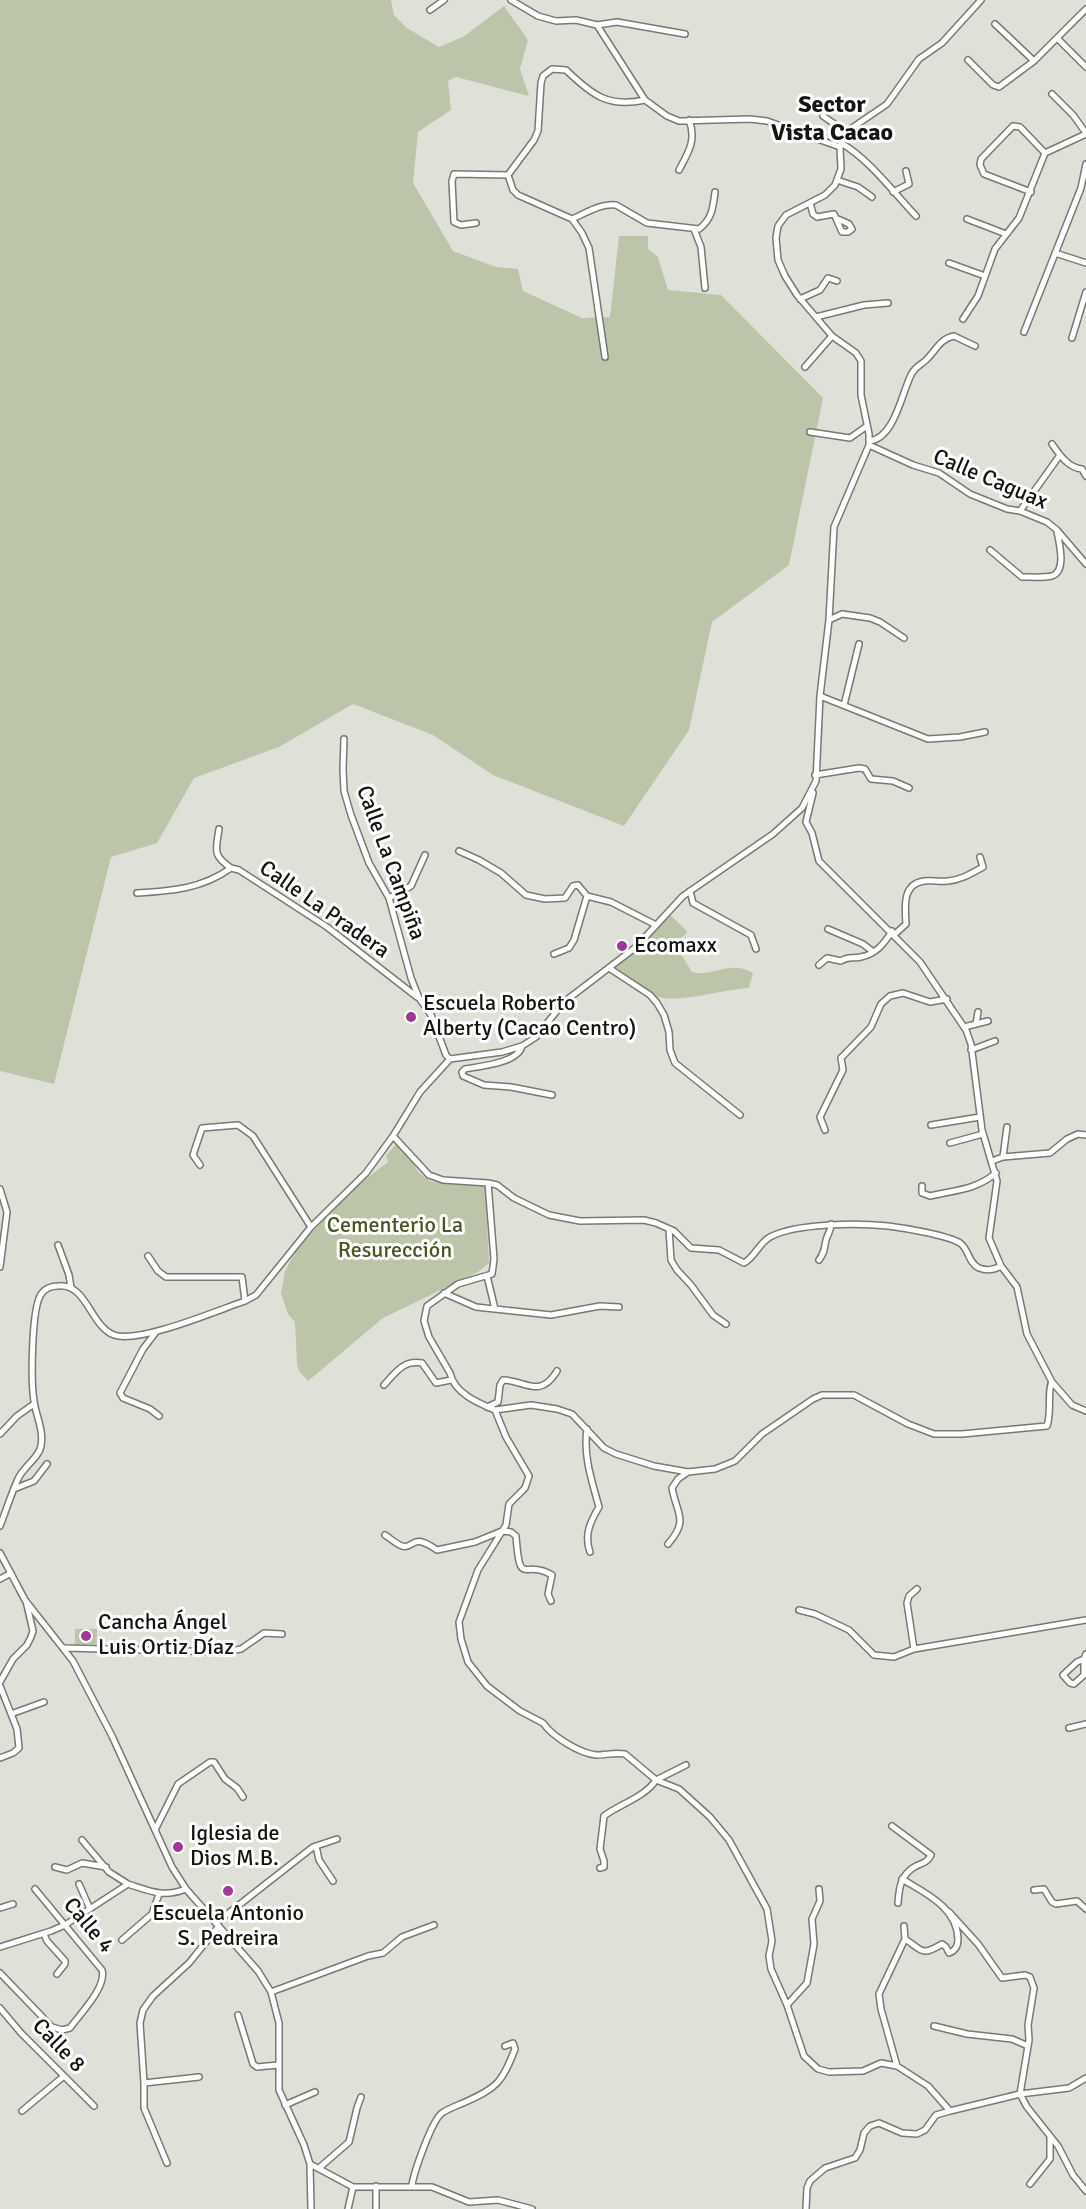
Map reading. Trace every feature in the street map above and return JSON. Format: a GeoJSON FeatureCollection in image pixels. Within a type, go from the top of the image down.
{"type":"FeatureCollection","features":[{"type":"Feature","properties":{"kind":"street"},"geometry":{"type":"LineString","coordinates":[[430,10],[444,0]]}},
{"type":"Feature","properties":{"kind":"street"},"geometry":{"type":"LineString","coordinates":[[511,0],[538,16],[556,21],[576,20],[597,25],[616,22],[686,34]]}},
{"type":"Feature","properties":{"kind":"street"},"geometry":{"type":"LineString","coordinates":[[981,0],[942,43],[919,58],[887,104],[846,132],[841,145],[841,169],[835,185],[825,195],[786,215],[778,226],[776,238],[778,260],[784,276],[800,299],[832,336],[856,353],[861,361],[861,395],[868,443],[834,527],[829,621],[820,696],[816,780],[806,822],[812,833],[819,861],[920,962],[964,1027],[971,1050],[983,1134],[997,1181],[989,1238],[1001,1266],[1017,1287],[1027,1334],[1052,1382],[1072,1405],[1086,1411]]}},
{"type":"Feature","properties":{"kind":"street"},"geometry":{"type":"LineString","coordinates":[[968,60],[999,87],[1034,61],[1086,9]]}},
{"type":"Feature","properties":{"kind":"street"},"geometry":{"type":"LineString","coordinates":[[995,24],[1034,61]]}},
{"type":"Feature","properties":{"kind":"street"},"geometry":{"type":"LineString","coordinates":[[597,25],[645,100],[667,116],[679,121],[750,119],[767,121],[841,145],[863,160],[916,216]]}},
{"type":"Feature","properties":{"kind":"street"},"geometry":{"type":"LineString","coordinates":[[1057,38],[1086,67]]}},
{"type":"Feature","properties":{"kind":"street"},"geometry":{"type":"LineString","coordinates":[[508,175],[538,131],[541,83],[543,76],[552,69],[566,70],[587,90],[615,103],[628,104],[645,100]]}},
{"type":"Feature","properties":{"kind":"street"},"geometry":{"type":"LineString","coordinates":[[963,319],[978,296],[995,249],[1019,218],[1045,153],[1086,134],[1073,115],[1052,94]]}},
{"type":"Feature","properties":{"kind":"street"},"geometry":{"type":"LineString","coordinates":[[836,101],[824,110],[823,116],[846,132]]}},
{"type":"Feature","properties":{"kind":"street"},"geometry":{"type":"LineString","coordinates":[[679,170],[692,144],[692,128],[688,120]]}},
{"type":"Feature","properties":{"kind":"street"},"geometry":{"type":"LineString","coordinates":[[1030,192],[984,174],[980,165],[981,159],[1013,126],[1020,127],[1045,153]]}},
{"type":"Feature","properties":{"kind":"street"},"geometry":{"type":"LineString","coordinates":[[1024,332],[1082,188],[1086,164]]}},
{"type":"Feature","properties":{"kind":"street"},"geometry":{"type":"LineString","coordinates":[[893,192],[909,184],[906,171]]}},
{"type":"Feature","properties":{"kind":"street"},"geometry":{"type":"LineString","coordinates":[[476,222],[461,225],[454,222],[454,174],[508,175]]}},
{"type":"Feature","properties":{"kind":"street"},"geometry":{"type":"LineString","coordinates":[[508,175],[513,190],[518,195],[572,219],[582,233],[589,248],[605,357]]}},
{"type":"Feature","properties":{"kind":"street"},"geometry":{"type":"LineString","coordinates":[[837,180],[858,187],[872,197]]}},
{"type":"Feature","properties":{"kind":"street"},"geometry":{"type":"LineString","coordinates":[[572,219],[604,204],[611,204],[647,223],[699,229],[711,217],[716,192]]}},
{"type":"Feature","properties":{"kind":"street"},"geometry":{"type":"LineString","coordinates":[[810,203],[813,214],[817,217],[834,214],[838,219]]}},
{"type":"Feature","properties":{"kind":"street"},"geometry":{"type":"LineString","coordinates":[[967,219],[1006,234]]}},
{"type":"Feature","properties":{"kind":"street"},"geometry":{"type":"LineString","coordinates":[[694,229],[701,247],[705,288]]}},
{"type":"Feature","properties":{"kind":"street"},"geometry":{"type":"LineString","coordinates":[[1055,253],[1086,263]]}},
{"type":"Feature","properties":{"kind":"street"},"geometry":{"type":"LineString","coordinates":[[949,263],[985,276]]}},
{"type":"Feature","properties":{"kind":"street"},"geometry":{"type":"LineString","coordinates":[[800,299],[820,290],[828,278],[837,281]]}},
{"type":"Feature","properties":{"kind":"street"},"geometry":{"type":"LineString","coordinates":[[1072,338],[1086,292]]}},
{"type":"Feature","properties":{"kind":"street"},"geometry":{"type":"LineString","coordinates":[[816,317],[864,305],[888,303]]}},
{"type":"Feature","properties":{"kind":"street"},"geometry":{"type":"LineString","coordinates":[[805,367],[832,336]]}},
{"type":"Feature","properties":{"kind":"street"},"geometry":{"type":"LineString","coordinates":[[868,443],[880,438],[891,422],[913,371],[926,360],[938,344],[954,336],[975,346]]}},
{"type":"Feature","properties":{"kind":"street"},"geometry":{"type":"LineString","coordinates":[[810,432],[850,438],[867,426]]}},
{"type":"Feature","properties":{"kind":"street","name":"Calle Caguax"},"geometry":{"type":"LineString","coordinates":[[868,443],[913,465],[939,473],[970,494],[1047,522],[1057,530],[1086,564]]}},
{"type":"Feature","properties":{"kind":"street"},"geometry":{"type":"LineString","coordinates":[[1052,444],[1075,469],[1084,467],[1086,476]]}},
{"type":"Feature","properties":{"kind":"street"},"geometry":{"type":"LineString","coordinates":[[1020,511],[1060,455]]}},
{"type":"Feature","properties":{"kind":"street"},"geometry":{"type":"LineString","coordinates":[[990,550],[1023,577],[1052,576],[1058,572],[1061,564],[1057,530]]}},
{"type":"Feature","properties":{"kind":"street"},"geometry":{"type":"LineString","coordinates":[[829,621],[842,614],[870,618],[904,638]]}},
{"type":"Feature","properties":{"kind":"street"},"geometry":{"type":"LineString","coordinates":[[844,705],[859,644]]}},
{"type":"Feature","properties":{"kind":"street"},"geometry":{"type":"LineString","coordinates":[[820,696],[928,739],[960,737],[985,732]]}},
{"type":"Feature","properties":{"kind":"street","name":"Calle La Campiña"},"geometry":{"type":"LineString","coordinates":[[344,739],[344,791],[369,863],[389,898],[418,998],[431,1015],[450,1059]]}},
{"type":"Feature","properties":{"kind":"street"},"geometry":{"type":"LineString","coordinates":[[0,1526],[19,1477],[41,1449],[43,1436],[34,1404],[32,1361],[37,1303],[41,1293],[50,1287],[61,1285],[71,1288],[82,1297],[102,1328],[114,1335],[128,1337],[157,1331],[245,1301],[262,1289],[311,1227],[366,1173],[393,1136],[420,1092],[450,1059],[502,1052],[522,1046],[536,1037],[564,1002],[636,947],[683,896],[794,816],[802,808],[816,780],[859,768],[865,769],[871,779],[893,781],[909,788]]}},
{"type":"Feature","properties":{"kind":"street"},"geometry":{"type":"LineString","coordinates":[[219,829],[216,853],[220,860],[231,868]]}},
{"type":"Feature","properties":{"kind":"street"},"geometry":{"type":"LineString","coordinates":[[459,851],[501,873],[526,895],[559,900],[565,898],[573,886],[578,885],[587,896],[610,902],[656,925]]}},
{"type":"Feature","properties":{"kind":"street"},"geometry":{"type":"LineString","coordinates":[[389,898],[411,886],[425,855]]}},
{"type":"Feature","properties":{"kind":"street"},"geometry":{"type":"LineString","coordinates":[[819,965],[827,958],[841,961],[847,957],[862,957],[883,947],[893,933],[906,924],[905,898],[911,887],[922,881],[962,879],[983,867],[980,857]]}},
{"type":"Feature","properties":{"kind":"street","name":"Calle La Pradera"},"geometry":{"type":"LineString","coordinates":[[137,893],[182,890],[221,875],[231,868],[239,870],[327,927],[418,998]]}},
{"type":"Feature","properties":{"kind":"street"},"geometry":{"type":"LineString","coordinates":[[690,891],[693,903],[704,911],[751,935],[756,949]]}},
{"type":"Feature","properties":{"kind":"street"},"geometry":{"type":"LineString","coordinates":[[554,954],[569,948],[574,940],[587,896]]}},
{"type":"Feature","properties":{"kind":"street"},"geometry":{"type":"LineString","coordinates":[[828,929],[863,944],[872,951]]}},
{"type":"Feature","properties":{"kind":"street"},"geometry":{"type":"LineString","coordinates":[[609,968],[650,995],[657,1003],[664,1015],[669,1032],[669,1050],[675,1063],[740,1115]]}},
{"type":"Feature","properties":{"kind":"street"},"geometry":{"type":"LineString","coordinates":[[825,1130],[820,1117],[843,1070],[841,1058],[871,1027],[881,1004],[890,996],[903,993],[930,1002],[947,999]]}},
{"type":"Feature","properties":{"kind":"street"},"geometry":{"type":"LineString","coordinates":[[976,1024],[978,1012]]}},
{"type":"Feature","properties":{"kind":"street"},"geometry":{"type":"LineString","coordinates":[[964,1027],[988,1021]]}},
{"type":"Feature","properties":{"kind":"street"},"geometry":{"type":"LineString","coordinates":[[971,1050],[995,1041]]}},
{"type":"Feature","properties":{"kind":"street"},"geometry":{"type":"LineString","coordinates":[[522,1046],[520,1053],[516,1056],[465,1069],[462,1072],[463,1076],[484,1085],[511,1087],[552,1095]]}},
{"type":"Feature","properties":{"kind":"street"},"geometry":{"type":"LineString","coordinates":[[931,1125],[980,1118]]}},
{"type":"Feature","properties":{"kind":"street"},"geometry":{"type":"LineString","coordinates":[[200,1165],[193,1155],[202,1128],[238,1125],[253,1136],[311,1227]]}},
{"type":"Feature","properties":{"kind":"street"},"geometry":{"type":"LineString","coordinates":[[1003,1157],[1007,1127]]}},
{"type":"Feature","properties":{"kind":"street"},"geometry":{"type":"LineString","coordinates":[[950,1143],[983,1134]]}},
{"type":"Feature","properties":{"kind":"street"},"geometry":{"type":"LineString","coordinates":[[992,1161],[1003,1157],[1050,1153],[1067,1139],[1078,1134],[1086,1135]]}},
{"type":"Feature","properties":{"kind":"street"},"geometry":{"type":"LineString","coordinates":[[393,1136],[429,1175],[443,1180],[497,1185],[514,1198],[549,1215],[580,1221],[644,1220],[656,1223],[674,1232],[692,1248],[718,1250],[744,1263],[767,1239],[778,1234],[831,1224],[888,1226],[940,1237],[960,1243],[971,1262],[980,1268],[993,1270],[1001,1266]]}},
{"type":"Feature","properties":{"kind":"street"},"geometry":{"type":"LineString","coordinates":[[922,1186],[922,1193],[930,1196],[976,1186],[984,1183],[996,1173]]}},
{"type":"Feature","properties":{"kind":"street"},"geometry":{"type":"LineString","coordinates":[[488,1183],[494,1259],[492,1274],[458,1284],[427,1306],[424,1321],[429,1337],[450,1373],[451,1380],[460,1391],[495,1410],[531,1406],[557,1409],[572,1414],[604,1448],[616,1454],[654,1466],[688,1472],[715,1469],[735,1461],[762,1434],[813,1398],[822,1395],[854,1395],[908,1424],[934,1434],[962,1434],[1047,1426],[1051,1415],[1049,1386],[1052,1382]]}},
{"type":"Feature","properties":{"kind":"street"},"geometry":{"type":"LineString","coordinates":[[0,1189],[7,1212],[0,1267]]}},
{"type":"Feature","properties":{"kind":"street"},"geometry":{"type":"LineString","coordinates":[[819,1260],[826,1249],[826,1239],[832,1228],[831,1224]]}},
{"type":"Feature","properties":{"kind":"street"},"geometry":{"type":"LineString","coordinates":[[669,1229],[671,1260],[713,1316],[726,1324]]}},
{"type":"Feature","properties":{"kind":"street"},"geometry":{"type":"LineString","coordinates":[[58,1245],[69,1275],[71,1288]]}},
{"type":"Feature","properties":{"kind":"street"},"geometry":{"type":"LineString","coordinates":[[148,1256],[158,1271],[166,1277],[243,1277],[245,1301]]}},
{"type":"Feature","properties":{"kind":"street"},"geometry":{"type":"LineString","coordinates":[[488,1276],[495,1310]]}},
{"type":"Feature","properties":{"kind":"street"},"geometry":{"type":"LineString","coordinates":[[444,1293],[476,1307],[551,1315],[600,1306],[619,1307]]}},
{"type":"Feature","properties":{"kind":"street"},"geometry":{"type":"LineString","coordinates":[[157,1331],[143,1348],[120,1393],[123,1398],[150,1408],[159,1416]]}},
{"type":"Feature","properties":{"kind":"street"},"geometry":{"type":"LineString","coordinates":[[384,1384],[402,1366],[412,1361],[422,1363],[436,1383],[451,1380]]}},
{"type":"Feature","properties":{"kind":"street"},"geometry":{"type":"LineString","coordinates":[[487,1407],[498,1402],[500,1385],[503,1380],[517,1381],[531,1388],[538,1388],[551,1381],[557,1371]]}},
{"type":"Feature","properties":{"kind":"street"},"geometry":{"type":"LineString","coordinates":[[0,1434],[17,1416],[34,1404]]}},
{"type":"Feature","properties":{"kind":"street"},"geometry":{"type":"LineString","coordinates":[[495,1410],[506,1437],[529,1476],[525,1488],[509,1504],[506,1525],[478,1570],[459,1622],[460,1639],[468,1662],[498,1695],[543,1723],[547,1729],[569,1745],[597,1755],[626,1754],[656,1780],[679,1789],[710,1817],[729,1840],[767,1909],[772,1941],[769,1956],[771,1969],[787,2005],[804,2056],[818,2069],[829,2072],[863,2071],[881,2063],[897,2066],[928,2086],[950,2110]]}},
{"type":"Feature","properties":{"kind":"street"},"geometry":{"type":"LineString","coordinates":[[587,1429],[585,1444],[587,1463],[598,1507],[590,1522],[586,1541],[590,1552]]}},
{"type":"Feature","properties":{"kind":"street"},"geometry":{"type":"LineString","coordinates":[[14,1489],[34,1481],[47,1464]]}},
{"type":"Feature","properties":{"kind":"street"},"geometry":{"type":"LineString","coordinates":[[668,1544],[680,1527],[681,1515],[672,1488],[678,1479],[688,1472]]}},
{"type":"Feature","properties":{"kind":"street"},"geometry":{"type":"LineString","coordinates":[[385,1535],[402,1546],[415,1540],[423,1540],[437,1550],[475,1542],[502,1531],[511,1532],[516,1536],[520,1568],[545,1570],[552,1575],[548,1594],[551,1601]]}},
{"type":"Feature","properties":{"kind":"street"},"geometry":{"type":"LineString","coordinates":[[0,1553],[26,1600],[74,1661],[112,1736],[172,1867],[186,1889],[258,1971],[271,1992],[279,2023],[279,2090],[310,2164],[311,2209]]}},
{"type":"Feature","properties":{"kind":"street"},"geometry":{"type":"LineString","coordinates":[[0,1579],[11,1573]]}},
{"type":"Feature","properties":{"kind":"street"},"geometry":{"type":"LineString","coordinates":[[914,1649],[907,1603],[909,1596],[917,1589]]}},
{"type":"Feature","properties":{"kind":"street"},"geometry":{"type":"LineString","coordinates":[[0,1758],[19,1748],[17,1729],[0,1684],[13,1659],[27,1645],[33,1631],[26,1600]]}},
{"type":"Feature","properties":{"kind":"street"},"geometry":{"type":"LineString","coordinates":[[800,1610],[815,1614],[849,1630],[874,1655],[894,1656],[914,1649],[1086,1620]]}},
{"type":"Feature","properties":{"kind":"street"},"geometry":{"type":"LineString","coordinates":[[64,1648],[225,1652],[241,1649],[264,1633],[282,1634]]}},
{"type":"Feature","properties":{"kind":"street"},"geometry":{"type":"LineString","coordinates":[[1085,1656],[1084,1675],[1074,1684],[1070,1683],[1063,1674],[1085,1656]]}},
{"type":"Feature","properties":{"kind":"street"},"geometry":{"type":"LineString","coordinates":[[11,1714],[44,1702]]}},
{"type":"Feature","properties":{"kind":"street"},"geometry":{"type":"LineString","coordinates":[[1069,1728],[1086,1724]]}},
{"type":"Feature","properties":{"kind":"street"},"geometry":{"type":"LineString","coordinates":[[155,1830],[177,1784],[210,1762],[214,1762],[225,1779],[237,1788],[243,1797]]}},
{"type":"Feature","properties":{"kind":"street"},"geometry":{"type":"LineString","coordinates":[[600,1868],[604,1867],[600,1849],[604,1816],[646,1790],[656,1780],[686,1765]]}},
{"type":"Feature","properties":{"kind":"street"},"geometry":{"type":"LineString","coordinates":[[892,1826],[932,1855],[928,1861],[907,1871],[902,1880],[898,1903]]}},
{"type":"Feature","properties":{"kind":"street"},"geometry":{"type":"LineString","coordinates":[[167,2163],[144,2108],[140,2023],[143,2010],[153,1996],[189,1963],[218,1924],[316,1846],[337,1839]]}},
{"type":"Feature","properties":{"kind":"street"},"geometry":{"type":"LineString","coordinates":[[82,1840],[109,1872],[128,1884],[159,1894],[173,1894],[186,1889]]}},
{"type":"Feature","properties":{"kind":"street"},"geometry":{"type":"LineString","coordinates":[[316,1846],[319,1860],[333,1881]]}},
{"type":"Feature","properties":{"kind":"street"},"geometry":{"type":"LineString","coordinates":[[54,1867],[67,1870],[82,1863],[106,1867]]}},
{"type":"Feature","properties":{"kind":"street"},"geometry":{"type":"LineString","coordinates":[[902,1880],[934,1898],[949,1912],[978,1944],[1002,1978],[1025,1975],[1030,1977],[1034,1988],[1020,2094],[1027,2107],[1058,2146],[1073,2175],[1086,2191]]}},
{"type":"Feature","properties":{"kind":"street"},"geometry":{"type":"LineString","coordinates":[[79,1884],[90,1909]]}},
{"type":"Feature","properties":{"kind":"street"},"geometry":{"type":"LineString","coordinates":[[0,1947],[65,1925],[128,1884]]}},
{"type":"Feature","properties":{"kind":"street","name":"Calle 4"},"geometry":{"type":"LineString","coordinates":[[0,1973],[52,2027],[62,2030],[70,2028],[100,1988],[104,1977],[102,1970],[35,1889]]}},
{"type":"Feature","properties":{"kind":"street"},"geometry":{"type":"LineString","coordinates":[[787,2005],[807,1983],[809,1976],[814,1944],[812,1919],[820,1901],[819,1889]]}},
{"type":"Feature","properties":{"kind":"street"},"geometry":{"type":"LineString","coordinates":[[1034,1890],[1044,1889],[1052,1902],[1056,1904],[1077,1901],[1086,1909]]}},
{"type":"Feature","properties":{"kind":"street"},"geometry":{"type":"LineString","coordinates":[[123,1941],[152,1914],[159,1894]]}},
{"type":"Feature","properties":{"kind":"street"},"geometry":{"type":"LineString","coordinates":[[0,1908],[13,1904]]}},
{"type":"Feature","properties":{"kind":"street"},"geometry":{"type":"LineString","coordinates":[[904,1939],[922,1952],[929,1952],[942,1944],[949,1953],[953,1952],[957,1946],[958,1937],[949,1912]]}},
{"type":"Feature","properties":{"kind":"street"},"geometry":{"type":"LineString","coordinates":[[271,1992],[368,1956],[382,1953],[402,1937],[434,1925]]}},
{"type":"Feature","properties":{"kind":"street"},"geometry":{"type":"LineString","coordinates":[[897,2066],[879,1994],[904,1939],[904,1926]]}},
{"type":"Feature","properties":{"kind":"street"},"geometry":{"type":"LineString","coordinates":[[44,1934],[47,1941],[65,1960],[65,1964],[57,1974]]}},
{"type":"Feature","properties":{"kind":"street","name":"Calle 8"},"geometry":{"type":"LineString","coordinates":[[0,2008],[94,2106]]}},
{"type":"Feature","properties":{"kind":"street"},"geometry":{"type":"LineString","coordinates":[[238,2015],[253,2064],[257,2067],[278,2065]]}},
{"type":"Feature","properties":{"kind":"street"},"geometry":{"type":"LineString","coordinates":[[934,2026],[967,2034],[1012,2039],[1028,2046]]}},
{"type":"Feature","properties":{"kind":"street"},"geometry":{"type":"LineString","coordinates":[[412,2185],[413,2175],[434,2121],[441,2113],[491,2090],[506,2073],[515,2049],[513,2043],[505,2046]]}},
{"type":"Feature","properties":{"kind":"street"},"geometry":{"type":"LineString","coordinates":[[22,2110],[64,2076]]}},
{"type":"Feature","properties":{"kind":"street"},"geometry":{"type":"LineString","coordinates":[[144,2083],[199,2077]]}},
{"type":"Feature","properties":{"kind":"street"},"geometry":{"type":"LineString","coordinates":[[806,2209],[807,2188],[810,2181],[825,2168],[855,2158],[860,2150],[864,2133],[870,2126],[879,2123],[902,2133],[917,2134],[925,2130],[936,2115],[950,2110],[1020,2094],[1069,2088],[1086,2078]]}},
{"type":"Feature","properties":{"kind":"street"},"geometry":{"type":"LineString","coordinates":[[285,2105],[315,2092]]}},
{"type":"Feature","properties":{"kind":"street"},"geometry":{"type":"LineString","coordinates":[[319,2168],[349,2142],[361,2097]]}},
{"type":"Feature","properties":{"kind":"street"},"geometry":{"type":"LineString","coordinates":[[1030,2184],[1050,2159],[1050,2136]]}},
{"type":"Feature","properties":{"kind":"street"},"geometry":{"type":"LineString","coordinates":[[310,2164],[353,2187],[412,2185],[432,2187],[469,2202],[498,2200],[532,2209]]}},
{"type":"Feature","properties":{"kind":"street"},"geometry":{"type":"LineString","coordinates":[[376,2186],[376,2209]]}},
{"type":"Feature","properties":{"kind":"street"},"geometry":{"type":"LineString","coordinates":[[348,2209],[353,2187]]}},
{"type":"Feature","properties":{"kind":"green space"},"geometry":{"type":"Polygon","coordinates":[[[0,0],[391,0],[394,15],[407,28],[439,47],[463,37],[504,6],[528,40],[520,69],[529,96],[456,77],[448,81],[451,110],[418,132],[413,183],[453,251],[496,267],[518,269],[523,291],[582,318],[610,317],[619,236],[648,236],[648,249],[658,257],[668,290],[721,295],[823,398],[789,565],[712,622],[689,730],[624,826],[493,775],[433,735],[353,704],[279,747],[194,778],[157,843],[111,857],[54,1084],[0,1071],[0,0]]]}},
{"type":"Feature","properties":{"kind":"green space"},"geometry":{"type":"Polygon","coordinates":[[[669,914],[687,931],[674,943],[692,972],[707,973],[729,968],[744,969],[753,973],[749,988],[691,997],[659,997],[627,983],[609,971],[635,952],[669,914]]]}},
{"type":"Feature","properties":{"kind":"green space","name":"Cementerio La Resurección"},"geometry":{"type":"Polygon","coordinates":[[[397,1143],[410,1157],[418,1172],[430,1181],[446,1184],[485,1185],[489,1263],[478,1272],[383,1318],[308,1381],[299,1371],[295,1322],[288,1314],[281,1294],[285,1271],[297,1249],[351,1190],[388,1162],[386,1156],[397,1143]]]}},
{"type":"Feature","properties":{"kind":"green space","name":"Cancha Ángel Luis Ortiz Díaz"},"geometry":{"type":"Polygon","coordinates":[[[75,1629],[97,1629],[97,1644],[75,1644],[75,1629]]]}},
{"type":"Feature","properties":{"kind":"place","name":"Ecomaxx"},"geometry":{"type":"Point","coordinates":[622,946]}},
{"type":"Feature","properties":{"kind":"place","name":"Escuela Roberto Alberty (Cacao Centro)"},"geometry":{"type":"Point","coordinates":[411,1017]}},
{"type":"Feature","properties":{"kind":"place","name":"Cancha Ángel Luis Ortiz Díaz"},"geometry":{"type":"Point","coordinates":[86,1636]}},
{"type":"Feature","properties":{"kind":"place","name":"Iglesia de Dios M.B."},"geometry":{"type":"Point","coordinates":[178,1847]}},
{"type":"Feature","properties":{"kind":"place","name":"Escuela Antonio S. Pedreira"},"geometry":{"type":"Point","coordinates":[228,1891]}},
{"type":"Feature","properties":{"kind":"district","name":"Sector Vista Cacao"},"geometry":{"type":"Point","coordinates":[832,120]}}]}
